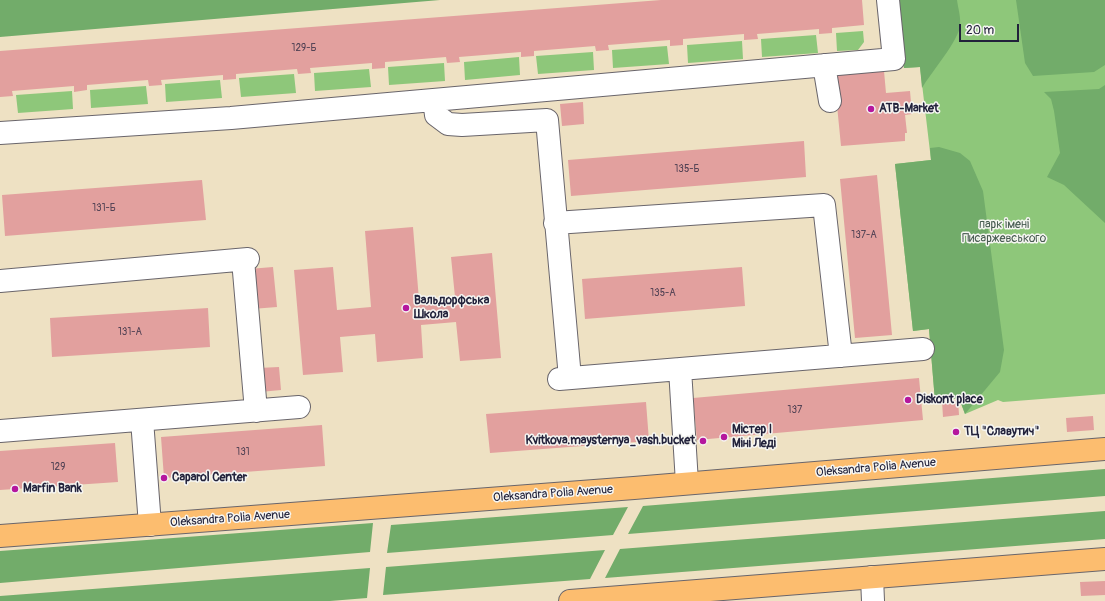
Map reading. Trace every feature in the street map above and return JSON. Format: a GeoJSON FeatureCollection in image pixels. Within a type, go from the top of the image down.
{"type":"FeatureCollection","features":[{"type":"Feature","properties":{"kind":"main road","name":"Oleksandra Polia Avenue"},"geometry":{"type":"LineString","coordinates":[[0,536],[687,483],[1105,448]]}},
{"type":"Feature","properties":{"kind":"main road"},"geometry":{"type":"LineString","coordinates":[[570,601],[1105,559]]}},
{"type":"Feature","properties":{"kind":"lane"},"geometry":{"type":"LineString","coordinates":[[0,133],[231,118],[894,59],[888,0]]}},
{"type":"Feature","properties":{"kind":"lane"},"geometry":{"type":"LineString","coordinates":[[824,65],[830,101]]}},
{"type":"Feature","properties":{"kind":"lane"},"geometry":{"type":"LineString","coordinates":[[434,100],[436,116],[448,124],[462,125],[547,120],[555,223],[564,378],[924,349]]}},
{"type":"Feature","properties":{"kind":"lane"},"geometry":{"type":"LineString","coordinates":[[555,223],[824,205],[841,356]]}},
{"type":"Feature","properties":{"kind":"lane"},"geometry":{"type":"LineString","coordinates":[[0,281],[245,259],[256,411]]}},
{"type":"Feature","properties":{"kind":"lane"},"geometry":{"type":"LineString","coordinates":[[680,369],[687,483]]}},
{"type":"Feature","properties":{"kind":"lane"},"geometry":{"type":"LineString","coordinates":[[0,431],[299,407]]}},
{"type":"Feature","properties":{"kind":"lane"},"geometry":{"type":"LineString","coordinates":[[142,420],[150,525]]}},
{"type":"Feature","properties":{"kind":"lane"},"geometry":{"type":"LineString","coordinates":[[872,577],[873,601]]}},
{"type":"Feature","properties":{"kind":"green space"},"geometry":{"type":"Polygon","coordinates":[[[0,0],[440,0],[0,37],[0,0]]]}},
{"type":"Feature","properties":{"kind":"green space","name":"парк імені Писаржевського"},"geometry":{"type":"Polygon","coordinates":[[[895,0],[1105,0],[1105,394],[1003,402],[998,400],[965,414],[959,398],[935,401],[929,329],[913,331],[895,164],[931,160],[920,67],[904,68],[895,0]]]}},
{"type":"Feature","properties":{"kind":"green space"},"geometry":{"type":"Polygon","coordinates":[[[895,0],[957,0],[960,19],[959,31],[922,88],[920,67],[904,68],[895,0]]]}},
{"type":"Feature","properties":{"kind":"green space"},"geometry":{"type":"Polygon","coordinates":[[[1016,0],[1105,0],[1105,65],[1094,72],[1033,76],[1025,63],[1016,0]]]}},
{"type":"Feature","properties":{"kind":"green space"},"geometry":{"type":"Polygon","coordinates":[[[863,31],[864,42],[858,50],[837,51],[836,33],[863,31]]]}},
{"type":"Feature","properties":{"kind":"green space"},"geometry":{"type":"Polygon","coordinates":[[[816,35],[818,53],[762,57],[761,39],[816,35]]]}},
{"type":"Feature","properties":{"kind":"green space"},"geometry":{"type":"Polygon","coordinates":[[[742,41],[743,59],[688,63],[687,45],[742,41]]]}},
{"type":"Feature","properties":{"kind":"green space"},"geometry":{"type":"Polygon","coordinates":[[[667,46],[669,64],[613,68],[612,50],[667,46]]]}},
{"type":"Feature","properties":{"kind":"green space"},"geometry":{"type":"Polygon","coordinates":[[[593,52],[594,70],[538,74],[536,56],[593,52]]]}},
{"type":"Feature","properties":{"kind":"green space"},"geometry":{"type":"Polygon","coordinates":[[[519,57],[520,75],[465,80],[464,62],[519,57]]]}},
{"type":"Feature","properties":{"kind":"green space"},"geometry":{"type":"Polygon","coordinates":[[[444,63],[445,81],[389,85],[388,67],[444,63]]]}},
{"type":"Feature","properties":{"kind":"green space"},"geometry":{"type":"Polygon","coordinates":[[[369,69],[371,87],[315,91],[314,73],[369,69]]]}},
{"type":"Feature","properties":{"kind":"green space"},"geometry":{"type":"Polygon","coordinates":[[[294,74],[296,93],[241,97],[239,78],[294,74]]]}},
{"type":"Feature","properties":{"kind":"green space"},"geometry":{"type":"Polygon","coordinates":[[[220,80],[222,98],[166,102],[165,84],[220,80]]]}},
{"type":"Feature","properties":{"kind":"green space"},"geometry":{"type":"Polygon","coordinates":[[[1105,85],[1105,223],[1064,185],[1047,177],[1060,153],[1051,99],[1044,92],[1099,89],[1105,85]]]}},
{"type":"Feature","properties":{"kind":"green space"},"geometry":{"type":"Polygon","coordinates":[[[146,86],[148,104],[91,108],[90,90],[146,86]]]}},
{"type":"Feature","properties":{"kind":"green space"},"geometry":{"type":"Polygon","coordinates":[[[72,91],[73,109],[18,113],[16,95],[72,91]]]}},
{"type":"Feature","properties":{"kind":"green space"},"geometry":{"type":"Polygon","coordinates":[[[939,147],[960,153],[970,161],[983,191],[1004,350],[1000,372],[965,414],[959,398],[935,401],[929,329],[913,331],[895,164],[931,160],[930,148],[939,147]]]}},
{"type":"Feature","properties":{"kind":"green space"},"geometry":{"type":"Polygon","coordinates":[[[1105,469],[1105,496],[628,534],[643,506],[1105,469]]]}},
{"type":"Feature","properties":{"kind":"green space"},"geometry":{"type":"Polygon","coordinates":[[[628,507],[613,535],[387,553],[391,525],[628,507]]]}},
{"type":"Feature","properties":{"kind":"green space"},"geometry":{"type":"Polygon","coordinates":[[[1105,511],[1105,539],[605,578],[620,549],[1105,511]]]}},
{"type":"Feature","properties":{"kind":"green space"},"geometry":{"type":"Polygon","coordinates":[[[373,523],[370,552],[0,583],[0,551],[373,523]]]}},
{"type":"Feature","properties":{"kind":"green space"},"geometry":{"type":"Polygon","coordinates":[[[605,550],[590,579],[383,595],[386,567],[605,550]]]}},
{"type":"Feature","properties":{"kind":"green space"},"geometry":{"type":"Polygon","coordinates":[[[370,568],[367,598],[330,601],[0,601],[0,596],[370,568]]]}},
{"type":"Feature","properties":{"kind":"building"},"geometry":{"type":"Polygon","coordinates":[[[661,0],[862,0],[864,25],[832,28],[832,33],[819,34],[819,29],[757,34],[758,39],[744,40],[744,34],[683,39],[683,45],[670,46],[670,40],[608,45],[609,50],[596,51],[595,46],[534,51],[534,56],[521,57],[521,52],[459,57],[460,62],[447,63],[446,57],[385,62],[385,68],[372,69],[372,63],[310,68],[311,73],[298,74],[297,69],[236,74],[236,79],[223,80],[223,75],[161,80],[162,85],[149,86],[148,80],[87,85],[87,90],[74,92],[74,86],[12,91],[13,96],[0,97],[0,51],[661,0]]]}},
{"type":"Feature","properties":{"kind":"building","name":"ATB-Market"},"geometry":{"type":"Polygon","coordinates":[[[884,71],[886,93],[910,91],[912,114],[905,115],[907,133],[905,133],[905,141],[841,146],[834,75],[884,71]]]}},
{"type":"Feature","properties":{"kind":"building"},"geometry":{"type":"Polygon","coordinates":[[[583,102],[584,124],[562,126],[560,104],[583,102]]]}},
{"type":"Feature","properties":{"kind":"building"},"geometry":{"type":"Polygon","coordinates":[[[804,141],[806,177],[571,196],[568,160],[804,141]]]}},
{"type":"Feature","properties":{"kind":"building"},"geometry":{"type":"Polygon","coordinates":[[[877,175],[892,335],[855,338],[840,179],[877,175]]]}},
{"type":"Feature","properties":{"kind":"building"},"geometry":{"type":"Polygon","coordinates":[[[202,180],[206,220],[5,236],[2,195],[202,180]]]}},
{"type":"Feature","properties":{"kind":"building"},"geometry":{"type":"Polygon","coordinates":[[[413,227],[419,300],[455,297],[451,257],[492,253],[501,358],[460,361],[456,322],[421,325],[423,358],[377,362],[375,334],[340,337],[343,372],[303,375],[294,270],[333,267],[337,310],[371,307],[365,231],[413,227]]]}},
{"type":"Feature","properties":{"kind":"building"},"geometry":{"type":"Polygon","coordinates":[[[273,267],[277,307],[252,309],[249,269],[273,267]]]}},
{"type":"Feature","properties":{"kind":"building"},"geometry":{"type":"Polygon","coordinates":[[[742,267],[745,306],[585,319],[582,279],[742,267]]]}},
{"type":"Feature","properties":{"kind":"building"},"geometry":{"type":"Polygon","coordinates":[[[208,308],[210,347],[52,357],[50,318],[208,308]]]}},
{"type":"Feature","properties":{"kind":"building"},"geometry":{"type":"Polygon","coordinates":[[[279,367],[281,390],[260,392],[258,368],[279,367]]]}},
{"type":"Feature","properties":{"kind":"building"},"geometry":{"type":"Polygon","coordinates":[[[919,378],[923,420],[697,440],[693,398],[919,378]]]}},
{"type":"Feature","properties":{"kind":"building"},"geometry":{"type":"Polygon","coordinates":[[[958,400],[959,415],[943,417],[942,401],[958,400]]]}},
{"type":"Feature","properties":{"kind":"building"},"geometry":{"type":"Polygon","coordinates":[[[646,402],[649,441],[490,453],[486,414],[646,402]]]}},
{"type":"Feature","properties":{"kind":"building"},"geometry":{"type":"Polygon","coordinates":[[[1093,416],[1094,430],[1067,432],[1066,418],[1093,416]]]}},
{"type":"Feature","properties":{"kind":"building"},"geometry":{"type":"Polygon","coordinates":[[[322,425],[325,466],[164,478],[161,437],[322,425]]]}},
{"type":"Feature","properties":{"kind":"building"},"geometry":{"type":"Polygon","coordinates":[[[115,443],[118,482],[0,490],[0,451],[115,443]]]}},
{"type":"Feature","properties":{"kind":"building"},"geometry":{"type":"Polygon","coordinates":[[[1105,581],[1105,595],[1081,596],[1080,582],[1105,581]]]}},
{"type":"Feature","properties":{"kind":"place","name":"ATB-Market"},"geometry":{"type":"Point","coordinates":[871,109]}},
{"type":"Feature","properties":{"kind":"place","name":"Вальдорфська Школа"},"geometry":{"type":"Point","coordinates":[406,308]}},
{"type":"Feature","properties":{"kind":"place","name":"Diskont place"},"geometry":{"type":"Point","coordinates":[908,400]}},
{"type":"Feature","properties":{"kind":"place","name":"ТЦ \"Славутич\""},"geometry":{"type":"Point","coordinates":[956,432]}},
{"type":"Feature","properties":{"kind":"place","name":"Містер І Міні Леді"},"geometry":{"type":"Point","coordinates":[724,437]}},
{"type":"Feature","properties":{"kind":"place","name":"Kvitkova.maysternya_vash.bucket"},"geometry":{"type":"Point","coordinates":[703,441]}},
{"type":"Feature","properties":{"kind":"place","name":"Caparol Center"},"geometry":{"type":"Point","coordinates":[164,478]}},
{"type":"Feature","properties":{"kind":"place","name":"Marfin Bank"},"geometry":{"type":"Point","coordinates":[15,489]}}]}
